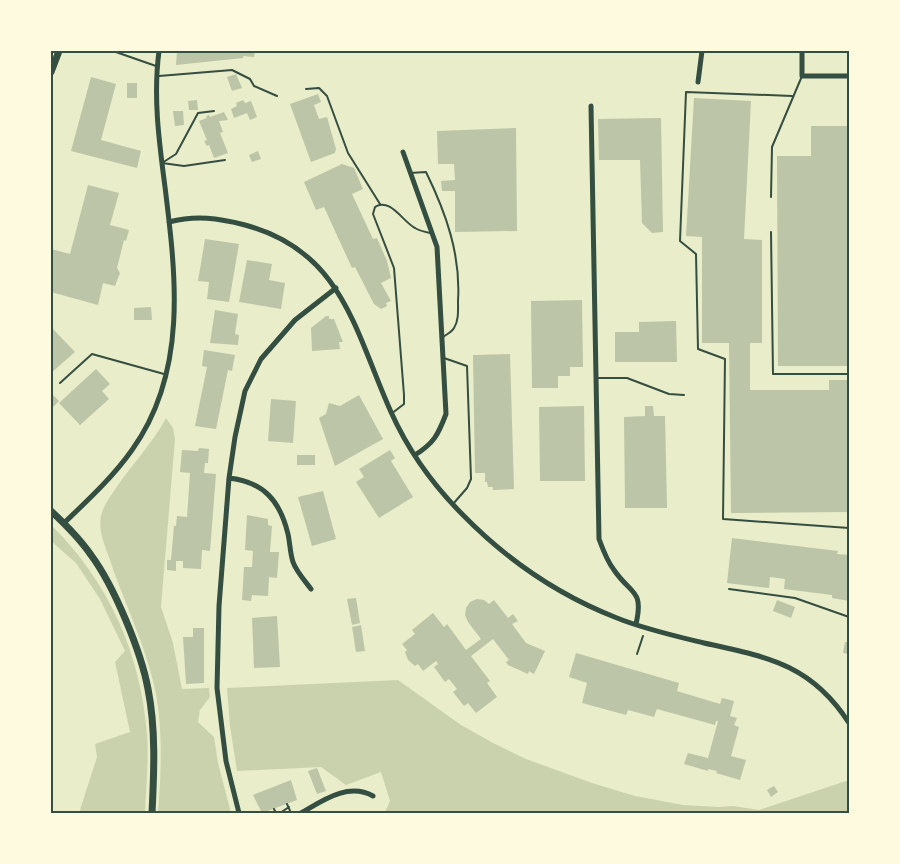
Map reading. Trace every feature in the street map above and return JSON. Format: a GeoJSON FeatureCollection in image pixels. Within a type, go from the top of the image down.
{"type":"FeatureCollection","features":[{"type":"Feature","properties":{"kind":"main road"},"geometry":{"type":"LineString","coordinates":[[51,72],[59,51]]}},
{"type":"Feature","properties":{"kind":"main road"},"geometry":{"type":"LineString","coordinates":[[51,511],[92,555],[111,588],[131,632],[148,689],[153,763],[152,813]]}},
{"type":"Feature","properties":{"kind":"street"},"geometry":{"type":"LineString","coordinates":[[64,523],[107,481],[132,451],[153,414],[166,374],[175,311],[169,222],[156,103],[159,51]]}},
{"type":"Feature","properties":{"kind":"street"},"geometry":{"type":"LineString","coordinates":[[698,82],[702,51]]}},
{"type":"Feature","properties":{"kind":"street"},"geometry":{"type":"LineString","coordinates":[[802,51],[802,76],[849,76]]}},
{"type":"Feature","properties":{"kind":"street"},"geometry":{"type":"LineString","coordinates":[[591,106],[599,539],[614,571],[636,595],[639,608],[636,624]]}},
{"type":"Feature","properties":{"kind":"street"},"geometry":{"type":"LineString","coordinates":[[404,152],[437,247],[446,414],[437,437],[426,448],[414,455]]}},
{"type":"Feature","properties":{"kind":"street"},"geometry":{"type":"LineString","coordinates":[[169,222],[185,218],[208,217],[262,230],[303,252],[321,269],[336,288],[353,319],[392,414],[414,455],[452,504],[486,538],[528,571],[558,590],[594,608],[636,624],[700,642],[764,656],[793,669],[811,680],[848,718]]}},
{"type":"Feature","properties":{"kind":"street"},"geometry":{"type":"LineString","coordinates":[[239,813],[226,761],[217,688],[219,606],[229,478],[241,405],[245,391],[261,359],[295,320],[336,288]]}},
{"type":"Feature","properties":{"kind":"street"},"geometry":{"type":"LineString","coordinates":[[229,478],[256,485],[274,501],[288,534],[293,562],[311,589]]}},
{"type":"Feature","properties":{"kind":"street"},"geometry":{"type":"LineString","coordinates":[[301,813],[340,792],[367,792],[373,796]]}},
{"type":"Feature","properties":{"kind":"lane"},"geometry":{"type":"LineString","coordinates":[[113,51],[157,66]]}},
{"type":"Feature","properties":{"kind":"lane"},"geometry":{"type":"LineString","coordinates":[[156,76],[217,69],[232,70],[250,79],[254,86],[277,96]]}},
{"type":"Feature","properties":{"kind":"lane"},"geometry":{"type":"LineString","coordinates":[[771,197],[772,147],[802,76]]}},
{"type":"Feature","properties":{"kind":"lane"},"geometry":{"type":"LineString","coordinates":[[306,89],[319,88],[327,96],[348,153],[380,204]]}},
{"type":"Feature","properties":{"kind":"lane"},"geometry":{"type":"LineString","coordinates":[[792,96],[686,92],[680,241],[696,254],[699,349],[725,359],[723,519],[849,528]]}},
{"type":"Feature","properties":{"kind":"lane"},"geometry":{"type":"LineString","coordinates":[[162,164],[176,154],[198,113],[214,111]]}},
{"type":"Feature","properties":{"kind":"lane"},"geometry":{"type":"LineString","coordinates":[[162,164],[184,166],[225,160]]}},
{"type":"Feature","properties":{"kind":"lane"},"geometry":{"type":"LineString","coordinates":[[410,173],[426,172],[442,204],[452,236],[459,282],[457,321],[453,330],[443,337]]}},
{"type":"Feature","properties":{"kind":"lane"},"geometry":{"type":"LineString","coordinates":[[392,414],[404,404],[394,268],[373,214],[375,207],[386,204],[416,228],[432,234]]}},
{"type":"Feature","properties":{"kind":"lane"},"geometry":{"type":"LineString","coordinates":[[771,232],[774,374],[849,374]]}},
{"type":"Feature","properties":{"kind":"lane"},"geometry":{"type":"LineString","coordinates":[[60,383],[92,354],[166,374]]}},
{"type":"Feature","properties":{"kind":"lane"},"geometry":{"type":"LineString","coordinates":[[444,358],[467,366],[471,479],[467,488],[452,504]]}},
{"type":"Feature","properties":{"kind":"lane"},"geometry":{"type":"LineString","coordinates":[[596,378],[627,378],[669,394],[684,395]]}},
{"type":"Feature","properties":{"kind":"lane"},"geometry":{"type":"LineString","coordinates":[[729,589],[795,598],[849,617]]}},
{"type":"Feature","properties":{"kind":"path"},"geometry":{"type":"LineString","coordinates":[[637,654],[646,627]]}},
{"type":"Feature","properties":{"kind":"path"},"geometry":{"type":"LineString","coordinates":[[274,809],[278,813],[288,805],[291,813]]}},
{"type":"Feature","properties":{"kind":"green space"},"geometry":{"type":"Polygon","coordinates":[[[166,418],[173,428],[175,439],[161,607],[173,643],[182,689],[209,688],[210,697],[200,710],[198,722],[214,737],[231,813],[158,813],[161,769],[156,694],[141,643],[101,533],[100,522],[103,509],[166,418]]]}},
{"type":"Feature","properties":{"kind":"green space"},"geometry":{"type":"Polygon","coordinates":[[[51,525],[90,570],[118,621],[129,648],[144,705],[147,735],[145,813],[79,813],[97,757],[95,744],[130,732],[115,662],[125,651],[100,599],[76,563],[51,541],[51,525]]]}},
{"type":"Feature","properties":{"kind":"green space"},"geometry":{"type":"Polygon","coordinates":[[[398,680],[461,725],[493,743],[526,759],[635,796],[683,805],[733,806],[759,810],[849,780],[849,813],[387,813],[385,812],[390,801],[381,772],[346,785],[321,767],[237,771],[227,688],[398,680]]]}},
{"type":"Feature","properties":{"kind":"building"},"geometry":{"type":"Polygon","coordinates":[[[177,51],[255,51],[254,57],[243,56],[243,58],[176,65],[177,51]]]}},
{"type":"Feature","properties":{"kind":"building"},"geometry":{"type":"Polygon","coordinates":[[[236,74],[242,88],[232,91],[227,77],[236,74]]]}},
{"type":"Feature","properties":{"kind":"building"},"geometry":{"type":"Polygon","coordinates":[[[91,77],[116,84],[101,140],[141,151],[137,168],[71,151],[91,77]]]}},
{"type":"Feature","properties":{"kind":"building"},"geometry":{"type":"Polygon","coordinates":[[[127,83],[137,83],[137,98],[127,98],[127,83]]]}},
{"type":"Feature","properties":{"kind":"building"},"geometry":{"type":"Polygon","coordinates":[[[318,94],[321,102],[314,105],[319,119],[327,117],[336,149],[335,153],[311,162],[290,104],[318,94]]]}},
{"type":"Feature","properties":{"kind":"building"},"geometry":{"type":"Polygon","coordinates":[[[694,98],[751,101],[744,239],[762,240],[762,343],[750,343],[750,390],[829,390],[829,380],[849,380],[849,512],[731,513],[729,343],[702,343],[702,237],[686,236],[694,98]]]}},
{"type":"Feature","properties":{"kind":"building"},"geometry":{"type":"Polygon","coordinates":[[[197,100],[198,110],[189,110],[188,101],[197,100]]]}},
{"type":"Feature","properties":{"kind":"building"},"geometry":{"type":"Polygon","coordinates":[[[243,100],[245,103],[251,101],[257,117],[250,120],[247,113],[234,118],[231,109],[243,100]]]}},
{"type":"Feature","properties":{"kind":"building"},"geometry":{"type":"Polygon","coordinates":[[[173,111],[183,111],[184,125],[175,126],[173,111]]]}},
{"type":"Feature","properties":{"kind":"building"},"geometry":{"type":"Polygon","coordinates":[[[224,112],[228,120],[219,121],[223,132],[220,133],[228,153],[214,158],[209,145],[207,146],[204,141],[207,140],[199,121],[207,118],[206,116],[210,117],[224,112]]]}},
{"type":"Feature","properties":{"kind":"building"},"geometry":{"type":"Polygon","coordinates":[[[661,118],[663,232],[652,233],[642,223],[640,160],[599,160],[598,119],[661,118]]]}},
{"type":"Feature","properties":{"kind":"building"},"geometry":{"type":"Polygon","coordinates":[[[811,126],[849,126],[849,366],[778,366],[777,156],[811,156],[811,126]]]}},
{"type":"Feature","properties":{"kind":"building"},"geometry":{"type":"Polygon","coordinates":[[[516,128],[517,231],[455,232],[455,191],[442,191],[441,181],[455,180],[454,164],[438,164],[437,131],[516,128]]]}},
{"type":"Feature","properties":{"kind":"building"},"geometry":{"type":"Polygon","coordinates":[[[258,151],[261,159],[252,162],[249,155],[258,151]]]}},
{"type":"Feature","properties":{"kind":"building"},"geometry":{"type":"Polygon","coordinates":[[[342,164],[354,168],[363,189],[352,194],[373,239],[377,238],[387,261],[391,278],[381,283],[391,301],[381,309],[374,304],[355,267],[352,268],[324,207],[316,210],[304,182],[342,164]]]}},
{"type":"Feature","properties":{"kind":"building"},"geometry":{"type":"Polygon","coordinates":[[[88,185],[119,193],[110,225],[129,230],[117,268],[120,273],[115,286],[103,283],[98,305],[51,292],[51,249],[70,254],[88,185]]]}},
{"type":"Feature","properties":{"kind":"building"},"geometry":{"type":"Polygon","coordinates":[[[205,239],[239,244],[229,302],[207,299],[209,282],[198,281],[205,239]]]}},
{"type":"Feature","properties":{"kind":"building"},"geometry":{"type":"Polygon","coordinates":[[[247,260],[272,264],[269,280],[285,283],[281,309],[239,302],[247,260]]]}},
{"type":"Feature","properties":{"kind":"building"},"geometry":{"type":"Polygon","coordinates":[[[582,300],[583,367],[570,367],[570,376],[558,376],[558,388],[532,388],[531,301],[582,300]]]}},
{"type":"Feature","properties":{"kind":"building"},"geometry":{"type":"Polygon","coordinates":[[[151,307],[152,320],[134,320],[134,308],[151,307]]]}},
{"type":"Feature","properties":{"kind":"building"},"geometry":{"type":"Polygon","coordinates":[[[215,310],[238,314],[235,334],[239,335],[238,345],[210,343],[215,310]]]}},
{"type":"Feature","properties":{"kind":"building"},"geometry":{"type":"Polygon","coordinates":[[[326,316],[334,319],[343,342],[339,342],[340,349],[312,351],[311,328],[326,316]]]}},
{"type":"Feature","properties":{"kind":"building"},"geometry":{"type":"Polygon","coordinates":[[[676,321],[677,362],[615,362],[615,332],[639,332],[639,322],[676,321]]]}},
{"type":"Feature","properties":{"kind":"building"},"geometry":{"type":"Polygon","coordinates":[[[53,329],[75,352],[51,373],[51,331],[53,329]]]}},
{"type":"Feature","properties":{"kind":"building"},"geometry":{"type":"Polygon","coordinates":[[[204,350],[235,355],[232,371],[228,370],[216,429],[195,426],[207,367],[202,366],[204,350]]]}},
{"type":"Feature","properties":{"kind":"building"},"geometry":{"type":"Polygon","coordinates":[[[510,354],[514,489],[493,490],[493,487],[488,487],[485,482],[485,473],[475,473],[473,355],[510,354]]]}},
{"type":"Feature","properties":{"kind":"building"},"geometry":{"type":"Polygon","coordinates":[[[96,369],[110,384],[102,391],[109,399],[80,425],[59,403],[96,369]]]}},
{"type":"Feature","properties":{"kind":"building"},"geometry":{"type":"Polygon","coordinates":[[[51,393],[59,401],[51,409],[51,393]]]}},
{"type":"Feature","properties":{"kind":"building"},"geometry":{"type":"Polygon","coordinates":[[[359,395],[383,439],[335,466],[319,418],[326,414],[329,403],[340,406],[359,395]]]}},
{"type":"Feature","properties":{"kind":"building"},"geometry":{"type":"Polygon","coordinates":[[[271,399],[296,401],[293,443],[268,441],[271,399]]]}},
{"type":"Feature","properties":{"kind":"building"},"geometry":{"type":"Polygon","coordinates":[[[584,406],[585,481],[540,481],[539,407],[584,406]]]}},
{"type":"Feature","properties":{"kind":"building"},"geometry":{"type":"Polygon","coordinates":[[[645,406],[653,406],[654,416],[665,416],[667,508],[625,508],[624,417],[645,416],[645,406]]]}},
{"type":"Feature","properties":{"kind":"building"},"geometry":{"type":"Polygon","coordinates":[[[199,448],[209,449],[208,463],[205,463],[204,473],[216,474],[210,551],[202,550],[201,569],[183,568],[183,561],[176,561],[176,571],[167,570],[167,560],[171,560],[177,516],[187,517],[190,473],[180,472],[182,450],[198,451],[199,448]]]}},
{"type":"Feature","properties":{"kind":"building"},"geometry":{"type":"Polygon","coordinates":[[[390,450],[395,458],[391,461],[413,497],[379,518],[356,482],[364,477],[359,469],[390,450]]]}},
{"type":"Feature","properties":{"kind":"building"},"geometry":{"type":"Polygon","coordinates":[[[297,455],[315,455],[315,465],[297,465],[297,455]]]}},
{"type":"Feature","properties":{"kind":"building"},"geometry":{"type":"Polygon","coordinates":[[[323,491],[336,539],[312,546],[298,497],[323,491]]]}},
{"type":"Feature","properties":{"kind":"building"},"geometry":{"type":"Polygon","coordinates":[[[247,515],[268,519],[268,525],[272,526],[270,552],[279,552],[277,578],[269,577],[268,596],[252,595],[251,601],[242,600],[244,567],[252,567],[253,551],[245,550],[247,515]]]}},
{"type":"Feature","properties":{"kind":"building"},"geometry":{"type":"Polygon","coordinates":[[[732,538],[838,551],[837,554],[849,555],[849,601],[832,598],[832,595],[784,589],[785,579],[770,577],[769,588],[727,583],[732,538]]]}},
{"type":"Feature","properties":{"kind":"building"},"geometry":{"type":"Polygon","coordinates":[[[356,598],[360,623],[352,625],[347,599],[356,598]]]}},
{"type":"Feature","properties":{"kind":"building"},"geometry":{"type":"Polygon","coordinates":[[[477,599],[489,604],[494,600],[508,618],[513,614],[518,621],[512,624],[526,643],[545,651],[534,674],[529,671],[528,674],[508,665],[506,662],[509,660],[493,639],[471,656],[490,681],[487,683],[497,697],[476,713],[468,703],[464,706],[453,692],[457,689],[449,679],[445,682],[434,667],[438,664],[436,661],[423,671],[418,664],[415,666],[408,660],[405,652],[407,650],[402,644],[415,634],[412,630],[433,613],[444,627],[447,624],[466,650],[481,639],[465,615],[470,602],[477,599]]]}},
{"type":"Feature","properties":{"kind":"building"},"geometry":{"type":"Polygon","coordinates":[[[777,600],[795,607],[791,618],[773,611],[777,600]]]}},
{"type":"Feature","properties":{"kind":"building"},"geometry":{"type":"Polygon","coordinates":[[[277,616],[280,667],[254,668],[252,618],[277,616]]]}},
{"type":"Feature","properties":{"kind":"building"},"geometry":{"type":"Polygon","coordinates":[[[361,625],[365,651],[356,652],[352,627],[361,625]]]}},
{"type":"Feature","properties":{"kind":"building"},"geometry":{"type":"Polygon","coordinates":[[[193,628],[204,628],[204,683],[186,684],[183,637],[193,637],[193,628]]]}},
{"type":"Feature","properties":{"kind":"building"},"geometry":{"type":"Polygon","coordinates":[[[845,642],[849,642],[848,654],[843,653],[845,642]]]}},
{"type":"Feature","properties":{"kind":"building"},"geometry":{"type":"Polygon","coordinates":[[[576,653],[679,683],[677,691],[720,704],[722,698],[734,701],[730,716],[737,718],[734,725],[739,727],[731,756],[746,760],[740,780],[716,773],[717,771],[708,769],[708,771],[684,764],[688,753],[708,758],[718,721],[715,725],[657,709],[654,717],[628,710],[626,715],[582,703],[587,683],[569,677],[576,653]]]}},
{"type":"Feature","properties":{"kind":"building"},"geometry":{"type":"Polygon","coordinates":[[[317,768],[326,791],[317,794],[308,771],[317,768]]]}},
{"type":"Feature","properties":{"kind":"building"},"geometry":{"type":"Polygon","coordinates":[[[291,780],[297,800],[262,813],[253,795],[291,780]]]}},
{"type":"Feature","properties":{"kind":"building"},"geometry":{"type":"Polygon","coordinates":[[[774,786],[778,792],[771,797],[767,790],[774,786]]]}}]}
